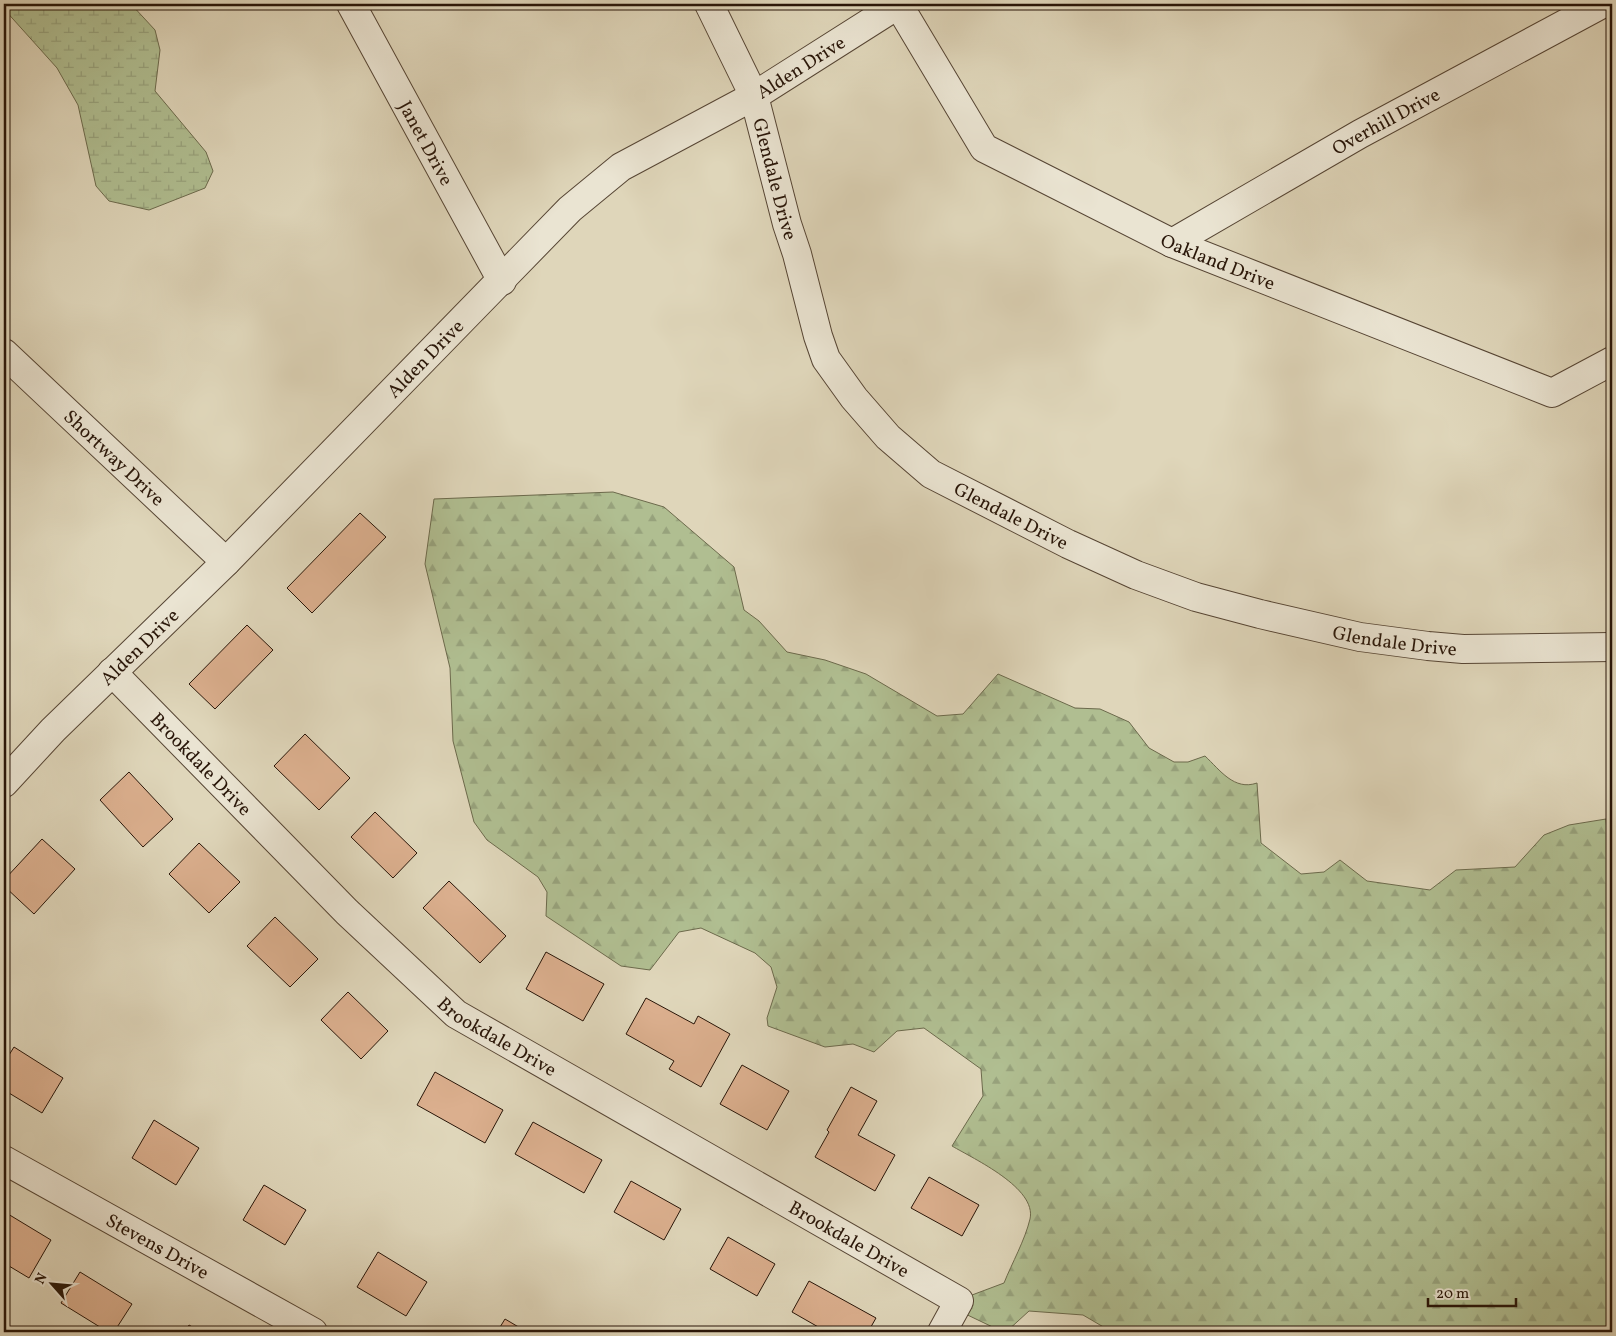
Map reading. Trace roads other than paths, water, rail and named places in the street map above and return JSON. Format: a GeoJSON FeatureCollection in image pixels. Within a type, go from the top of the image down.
{"type":"FeatureCollection","features":[{"type":"Feature","properties":{"kind":"street","name":"Janet Drive"},"geometry":{"type":"LineString","coordinates":[[351,4],[502,280]]}},
{"type":"Feature","properties":{"kind":"street","name":"Glendale Drive"},"geometry":{"type":"LineString","coordinates":[[709,4],[754,96],[787,224],[826,359],[854,398],[888,437],[931,474],[1068,544],[1136,575],[1196,596],[1260,614],[1360,637],[1428,646],[1463,649],[1612,647]]}},
{"type":"Feature","properties":{"kind":"street","name":"Alden Drive"},"geometry":{"type":"LineString","coordinates":[[4,783],[53,730],[226,562],[570,209],[621,168],[754,96],[898,4]]}},
{"type":"Feature","properties":{"kind":"street","name":"Oakland Drive"},"geometry":{"type":"LineString","coordinates":[[898,4],[984,148],[1172,244],[1552,393],[1612,361]]}},
{"type":"Feature","properties":{"kind":"street","name":"Overhill Drive"},"geometry":{"type":"LineString","coordinates":[[1172,244],[1360,134],[1602,4]]}},
{"type":"Feature","properties":{"kind":"street","name":"Shortway Drive"},"geometry":{"type":"LineString","coordinates":[[4,353],[226,562]]}},
{"type":"Feature","properties":{"kind":"street","name":"Brookdale Drive"},"geometry":{"type":"LineString","coordinates":[[112,672],[347,912],[456,1014],[959,1302],[942,1332]]}},
{"type":"Feature","properties":{"kind":"street","name":"Stevens Drive"},"geometry":{"type":"LineString","coordinates":[[4,1160],[313,1332]]}}]}
